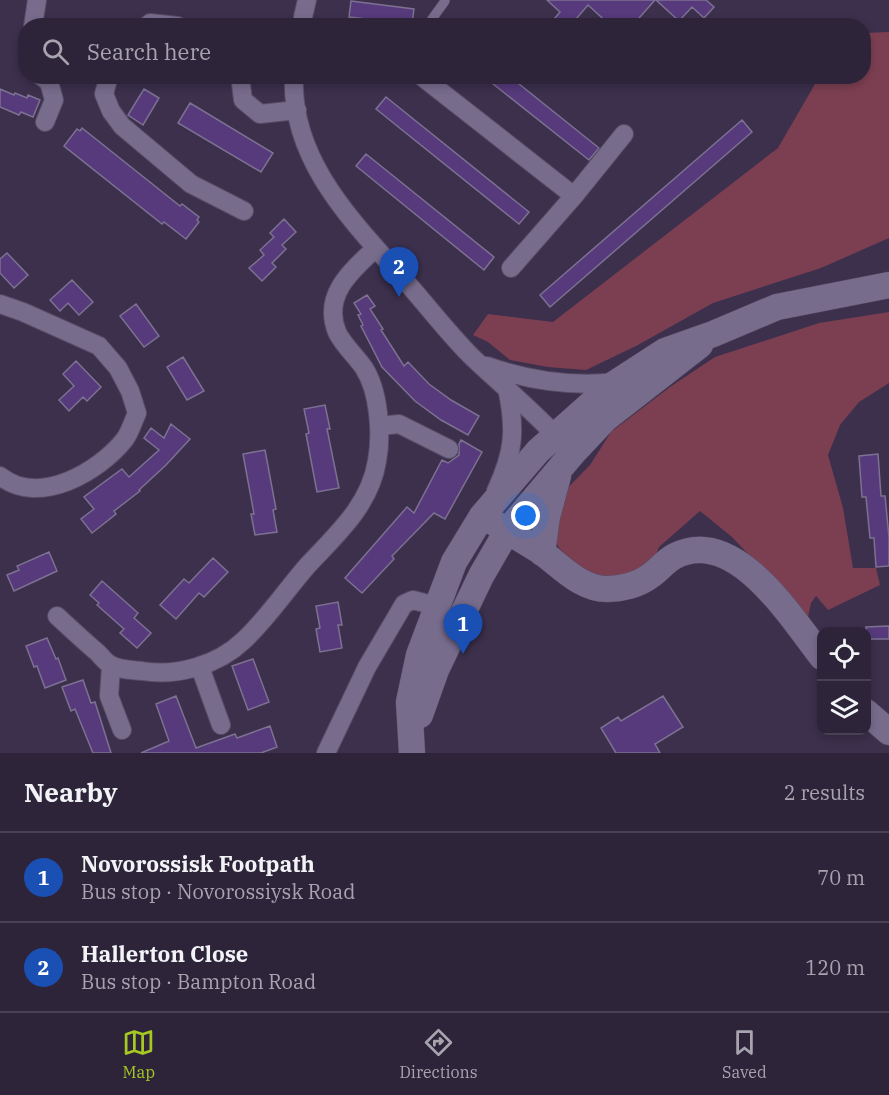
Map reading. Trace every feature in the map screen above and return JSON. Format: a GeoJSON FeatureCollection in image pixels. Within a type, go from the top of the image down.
{"type":"FeatureCollection","features":[{"type":"Feature","properties":{"kind":"main road"},"geometry":{"type":"LineString","coordinates":[[412,745],[409,702],[419,655],[454,562],[484,513],[538,451],[616,382],[664,351],[777,308],[889,285]]}},
{"type":"Feature","properties":{"kind":"main road"},"geometry":{"type":"LineString","coordinates":[[412,745],[436,670],[481,576],[507,531],[605,419],[677,365],[712,334]]}},
{"type":"Feature","properties":{"kind":"main road"},"geometry":{"type":"LineString","coordinates":[[542,553],[548,517],[566,461],[555,435]]}},
{"type":"Feature","properties":{"kind":"main road"},"geometry":{"type":"LineString","coordinates":[[484,513],[572,575],[588,585],[605,589],[638,583],[677,555],[694,550],[710,551],[730,557],[752,573],[784,607],[817,650]]}},
{"type":"Feature","properties":{"kind":"main road"},"geometry":{"type":"LineString","coordinates":[[871,716],[889,732]]}},
{"type":"Feature","properties":{"kind":"street"},"geometry":{"type":"LineString","coordinates":[[34,18],[37,0]]}},
{"type":"Feature","properties":{"kind":"street"},"geometry":{"type":"LineString","coordinates":[[303,18],[307,0]]}},
{"type":"Feature","properties":{"kind":"street"},"geometry":{"type":"LineString","coordinates":[[45,122],[54,100],[50,84]]}},
{"type":"Feature","properties":{"kind":"street"},"geometry":{"type":"LineString","coordinates":[[107,84],[104,94],[111,111],[122,126],[191,184],[244,211]]}},
{"type":"Feature","properties":{"kind":"street"},"geometry":{"type":"LineString","coordinates":[[241,84],[243,100],[260,114],[297,111]]}},
{"type":"Feature","properties":{"kind":"street"},"geometry":{"type":"LineString","coordinates":[[295,84],[297,111],[305,142],[329,192],[480,364],[555,435]]}},
{"type":"Feature","properties":{"kind":"street"},"geometry":{"type":"LineString","coordinates":[[431,84],[574,196]]}},
{"type":"Feature","properties":{"kind":"street"},"geometry":{"type":"LineString","coordinates":[[511,268],[624,134]]}},
{"type":"Feature","properties":{"kind":"street"},"geometry":{"type":"LineString","coordinates":[[57,616],[111,666],[157,674],[200,667],[243,642],[358,510],[377,464],[379,426],[375,399],[366,370],[338,333],[333,317],[339,286],[349,272],[376,248]]}},
{"type":"Feature","properties":{"kind":"street"},"geometry":{"type":"LineString","coordinates":[[0,304],[99,346],[118,368],[130,391],[137,413],[127,437],[104,462],[60,486],[23,488],[0,476]]}},
{"type":"Feature","properties":{"kind":"street"},"geometry":{"type":"LineString","coordinates":[[480,364],[540,381],[590,385],[616,382]]}},
{"type":"Feature","properties":{"kind":"street"},"geometry":{"type":"LineString","coordinates":[[484,513],[509,457],[513,432],[512,410],[507,388]]}},
{"type":"Feature","properties":{"kind":"street"},"geometry":{"type":"LineString","coordinates":[[379,426],[399,424],[449,448]]}},
{"type":"Feature","properties":{"kind":"street"},"geometry":{"type":"LineString","coordinates":[[326,753],[370,661],[404,604],[413,600],[436,606]]}},
{"type":"Feature","properties":{"kind":"street"},"geometry":{"type":"LineString","coordinates":[[111,666],[109,696],[122,729]]}},
{"type":"Feature","properties":{"kind":"street"},"geometry":{"type":"LineString","coordinates":[[200,667],[221,725]]}},
{"type":"Feature","properties":{"kind":"lane"},"geometry":{"type":"LineString","coordinates":[[433,18],[445,1]]}},
{"type":"Feature","properties":{"kind":"shaded area"},"geometry":{"type":"Polygon","coordinates":[[[889,32],[889,238],[821,268],[713,303],[636,346],[586,370],[548,367],[510,360],[488,342],[473,335],[488,314],[553,322],[778,148],[815,84],[871,84],[871,33],[889,32]]]}},
{"type":"Feature","properties":{"kind":"shaded area"},"geometry":{"type":"Polygon","coordinates":[[[889,312],[889,383],[859,402],[840,425],[828,455],[843,508],[853,568],[876,568],[880,585],[828,610],[816,596],[811,603],[808,617],[732,537],[700,511],[659,547],[655,557],[637,574],[606,577],[587,571],[559,548],[549,529],[558,498],[590,465],[611,432],[670,387],[715,357],[819,323],[889,312]]]}},
{"type":"Feature","properties":{"kind":"building"},"geometry":{"type":"Polygon","coordinates":[[[547,0],[655,0],[639,18],[602,18],[588,5],[577,18],[555,18],[560,12],[547,0]]]}},
{"type":"Feature","properties":{"kind":"building"},"geometry":{"type":"Polygon","coordinates":[[[656,0],[706,0],[714,7],[704,18],[692,7],[682,18],[676,18],[656,0]]]}},
{"type":"Feature","properties":{"kind":"building"},"geometry":{"type":"Polygon","coordinates":[[[351,1],[414,9],[413,18],[349,17],[351,1]]]}},
{"type":"Feature","properties":{"kind":"building"},"geometry":{"type":"Polygon","coordinates":[[[493,84],[519,84],[599,148],[589,160],[493,84]]]}},
{"type":"Feature","properties":{"kind":"building"},"geometry":{"type":"Polygon","coordinates":[[[0,89],[14,95],[15,93],[27,98],[28,95],[40,100],[33,117],[21,112],[19,115],[0,107],[0,89]]]}},
{"type":"Feature","properties":{"kind":"building"},"geometry":{"type":"Polygon","coordinates":[[[144,89],[159,98],[143,125],[128,115],[144,89]]]}},
{"type":"Feature","properties":{"kind":"building"},"geometry":{"type":"Polygon","coordinates":[[[386,97],[529,212],[519,224],[376,109],[386,97]]]}},
{"type":"Feature","properties":{"kind":"building"},"geometry":{"type":"Polygon","coordinates":[[[190,103],[273,153],[261,172],[178,123],[190,103]]]}},
{"type":"Feature","properties":{"kind":"building"},"geometry":{"type":"Polygon","coordinates":[[[742,120],[752,132],[550,307],[540,295],[742,120]]]}},
{"type":"Feature","properties":{"kind":"building"},"geometry":{"type":"Polygon","coordinates":[[[82,128],[180,206],[182,204],[199,217],[197,220],[199,222],[186,239],[164,222],[162,224],[64,146],[77,129],[80,131],[82,128]]]}},
{"type":"Feature","properties":{"kind":"building"},"geometry":{"type":"Polygon","coordinates":[[[366,154],[494,257],[484,270],[356,166],[366,154]]]}},
{"type":"Feature","properties":{"kind":"building"},"geometry":{"type":"Polygon","coordinates":[[[284,219],[296,232],[282,245],[286,249],[272,263],[276,267],[262,281],[249,268],[264,255],[260,250],[274,237],[270,233],[284,219]]]}},
{"type":"Feature","properties":{"kind":"building"},"geometry":{"type":"Polygon","coordinates":[[[7,253],[28,275],[14,288],[0,273],[0,259],[7,253]]]}},
{"type":"Feature","properties":{"kind":"building"},"geometry":{"type":"Polygon","coordinates":[[[72,280],[93,302],[79,315],[68,303],[60,311],[50,300],[72,280]]]}},
{"type":"Feature","properties":{"kind":"building"},"geometry":{"type":"Polygon","coordinates":[[[367,295],[375,306],[370,309],[404,366],[408,362],[429,384],[479,416],[468,435],[441,420],[415,401],[382,367],[361,326],[363,325],[358,315],[361,314],[354,303],[367,295]]]}},
{"type":"Feature","properties":{"kind":"building"},"geometry":{"type":"Polygon","coordinates":[[[136,304],[159,336],[144,347],[120,316],[136,304]]]}},
{"type":"Feature","properties":{"kind":"building"},"geometry":{"type":"Polygon","coordinates":[[[183,357],[204,391],[187,400],[167,367],[183,357]]]}},
{"type":"Feature","properties":{"kind":"building"},"geometry":{"type":"Polygon","coordinates":[[[76,361],[101,387],[87,401],[83,397],[69,411],[59,400],[74,386],[63,374],[76,361]]]}},
{"type":"Feature","properties":{"kind":"building"},"geometry":{"type":"Polygon","coordinates":[[[325,405],[330,429],[327,429],[339,488],[317,492],[306,434],[309,433],[304,409],[325,405]]]}},
{"type":"Feature","properties":{"kind":"building"},"geometry":{"type":"Polygon","coordinates":[[[171,424],[190,439],[140,491],[114,511],[116,514],[92,533],[81,519],[94,509],[84,497],[122,469],[129,477],[159,450],[144,438],[151,428],[164,438],[171,424]]]}},
{"type":"Feature","properties":{"kind":"building"},"geometry":{"type":"Polygon","coordinates":[[[461,440],[482,452],[445,519],[434,513],[392,556],[394,559],[362,593],[345,578],[407,507],[414,513],[442,460],[448,463],[459,455],[461,440]]]}},
{"type":"Feature","properties":{"kind":"building"},"geometry":{"type":"Polygon","coordinates":[[[265,450],[276,509],[273,510],[277,532],[255,535],[251,514],[254,514],[243,454],[265,450]]]}},
{"type":"Feature","properties":{"kind":"building"},"geometry":{"type":"Polygon","coordinates":[[[878,454],[881,496],[885,496],[889,566],[876,567],[874,538],[870,538],[866,497],[862,497],[859,456],[878,454]]]}},
{"type":"Feature","properties":{"kind":"building"},"geometry":{"type":"Polygon","coordinates":[[[49,552],[57,571],[14,591],[7,575],[19,570],[17,566],[49,552]]]}},
{"type":"Feature","properties":{"kind":"building"},"geometry":{"type":"Polygon","coordinates":[[[213,558],[228,572],[204,597],[199,593],[176,619],[160,605],[184,579],[189,583],[213,558]]]}},
{"type":"Feature","properties":{"kind":"building"},"geometry":{"type":"Polygon","coordinates":[[[102,581],[138,613],[134,618],[151,633],[137,648],[120,633],[124,629],[97,605],[99,603],[90,595],[102,581]]]}},
{"type":"Feature","properties":{"kind":"building"},"geometry":{"type":"Polygon","coordinates":[[[338,602],[342,625],[338,625],[342,648],[320,652],[316,629],[320,628],[316,606],[338,602]]]}},
{"type":"Feature","properties":{"kind":"building"},"geometry":{"type":"Polygon","coordinates":[[[889,626],[889,639],[871,639],[871,627],[866,627],[889,626]]]}},
{"type":"Feature","properties":{"kind":"building"},"geometry":{"type":"Polygon","coordinates":[[[47,638],[66,680],[45,688],[26,646],[47,638]]]}},
{"type":"Feature","properties":{"kind":"building"},"geometry":{"type":"Polygon","coordinates":[[[253,659],[269,702],[248,710],[232,666],[253,659]]]}},
{"type":"Feature","properties":{"kind":"building"},"geometry":{"type":"Polygon","coordinates":[[[83,680],[91,703],[95,702],[111,753],[93,753],[75,709],[71,711],[62,687],[83,680]]]}},
{"type":"Feature","properties":{"kind":"building"},"geometry":{"type":"Polygon","coordinates":[[[176,696],[196,748],[235,734],[237,738],[270,726],[277,747],[261,753],[141,753],[169,741],[156,704],[176,696]]]}},
{"type":"Feature","properties":{"kind":"building"},"geometry":{"type":"Polygon","coordinates":[[[663,696],[683,727],[655,744],[660,753],[616,753],[601,728],[618,717],[621,721],[663,696]]]}},
{"type":"Feature","properties":{"kind":"place","name":"Hallerton Close"},"geometry":{"type":"Point","coordinates":[399,297]}},
{"type":"Feature","properties":{"kind":"place","name":"Novorossisk Footpath"},"geometry":{"type":"Point","coordinates":[463,654]}}]}
